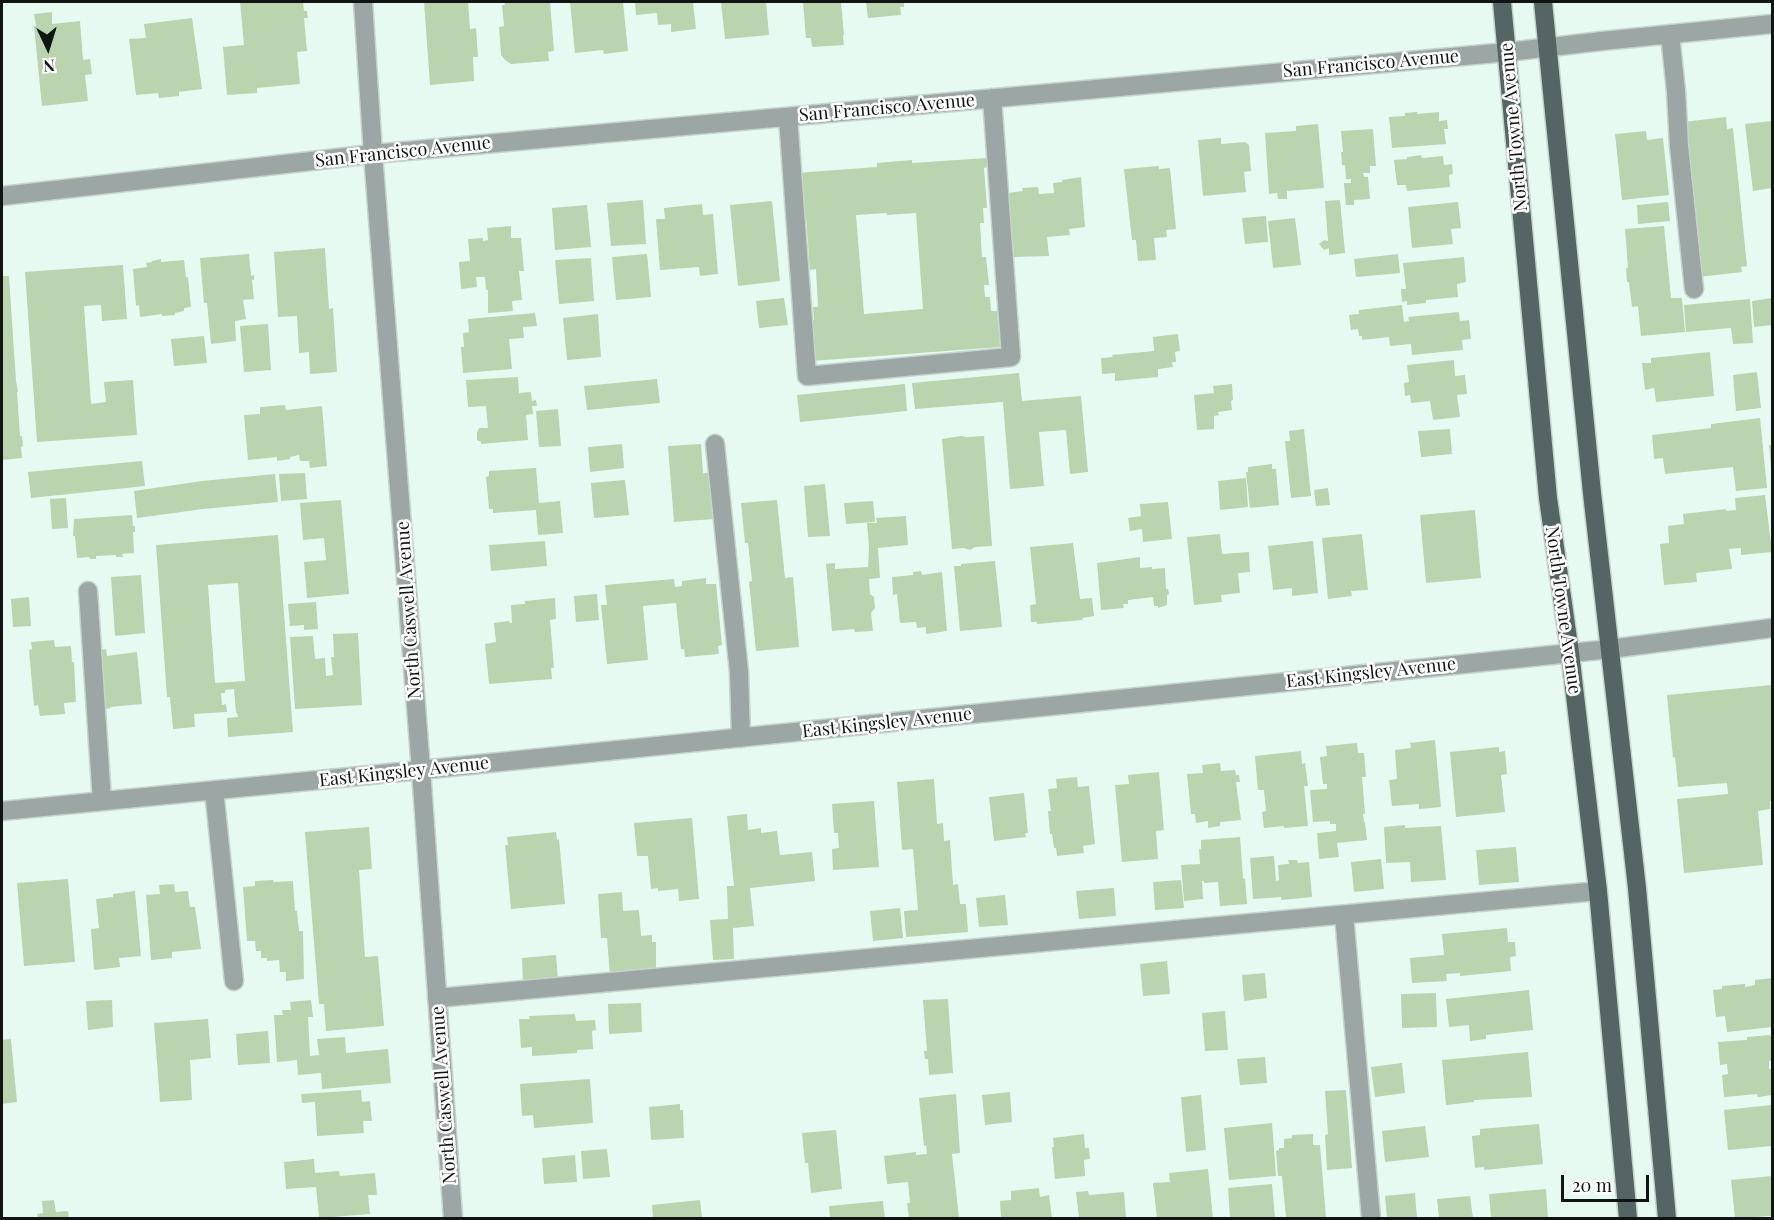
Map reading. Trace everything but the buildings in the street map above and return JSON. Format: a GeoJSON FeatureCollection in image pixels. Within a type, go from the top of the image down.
{"type":"FeatureCollection","features":[{"type":"Feature","properties":{"kind":"main road","name":"North Towne Avenue"},"geometry":{"type":"LineString","coordinates":[[1502,2],[1548,498],[1570,653],[1598,891],[1628,1218]]}},
{"type":"Feature","properties":{"kind":"main road"},"geometry":{"type":"LineString","coordinates":[[1543,2],[1592,492],[1638,900],[1667,1218]]}},
{"type":"Feature","properties":{"kind":"street","name":"North Caswell Avenue"},"geometry":{"type":"LineString","coordinates":[[363,2],[453,1218]]}},
{"type":"Feature","properties":{"kind":"street","name":"San Francisco Avenue"},"geometry":{"type":"LineString","coordinates":[[2,196],[374,154],[1508,52],[1773,24]]}},
{"type":"Feature","properties":{"kind":"street"},"geometry":{"type":"LineString","coordinates":[[1670,35],[1694,288]]}},
{"type":"Feature","properties":{"kind":"street"},"geometry":{"type":"LineString","coordinates":[[788,117],[807,376],[1011,357],[992,98]]}},
{"type":"Feature","properties":{"kind":"street"},"geometry":{"type":"LineString","coordinates":[[715,444],[739,672],[741,738]]}},
{"type":"Feature","properties":{"kind":"street"},"geometry":{"type":"LineString","coordinates":[[88,591],[102,801]]}},
{"type":"Feature","properties":{"kind":"street","name":"East Kingsley Avenue"},"geometry":{"type":"LineString","coordinates":[[2,811],[1610,649],[1773,628]]}},
{"type":"Feature","properties":{"kind":"street"},"geometry":{"type":"LineString","coordinates":[[214,790],[234,981]]}},
{"type":"Feature","properties":{"kind":"street"},"geometry":{"type":"LineString","coordinates":[[437,998],[1598,891]]}},
{"type":"Feature","properties":{"kind":"street"},"geometry":{"type":"LineString","coordinates":[[1344,915],[1371,1218]]}}]}
